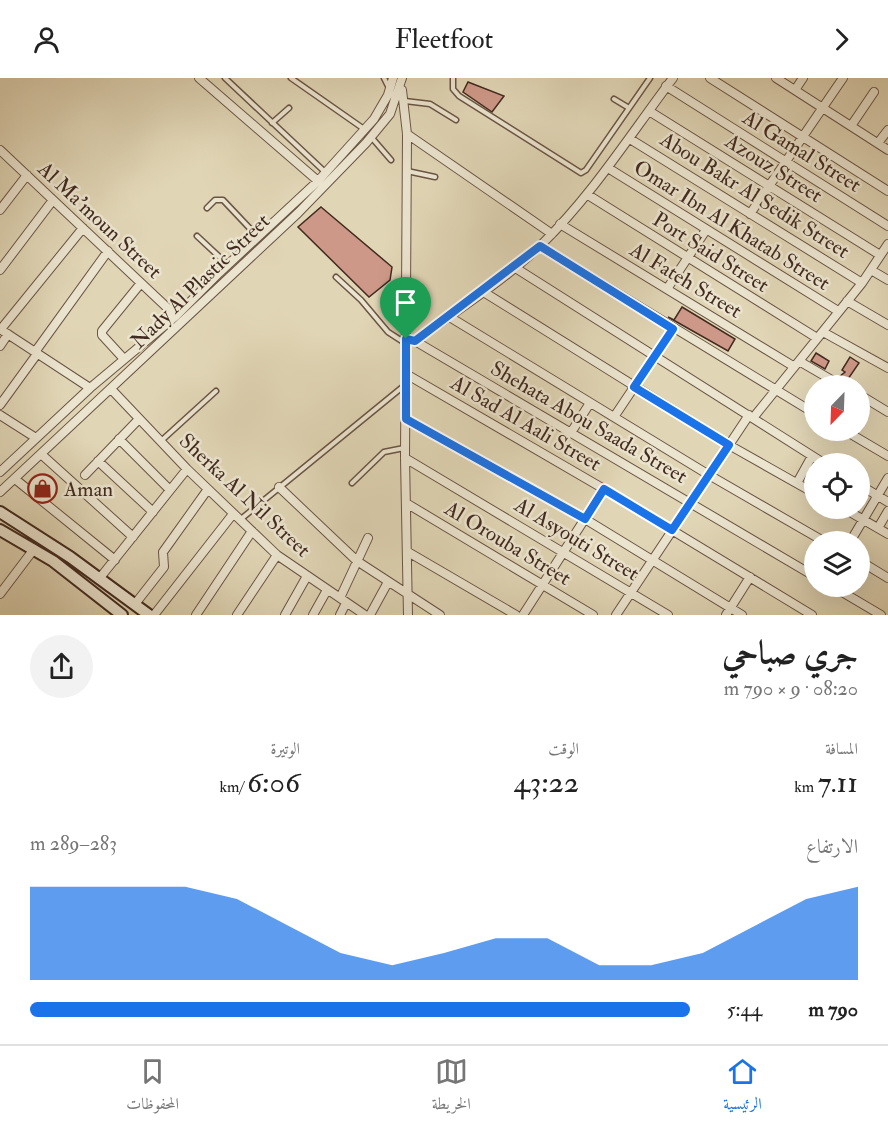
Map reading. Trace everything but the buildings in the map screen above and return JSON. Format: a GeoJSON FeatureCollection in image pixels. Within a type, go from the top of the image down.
{"type":"FeatureCollection","features":[{"type":"Feature","properties":{"kind":"main road"},"geometry":{"type":"LineString","coordinates":[[0,512],[151,615]]}},
{"type":"Feature","properties":{"kind":"main road"},"geometry":{"type":"LineString","coordinates":[[0,531],[34,549],[122,615]]}},
{"type":"Feature","properties":{"kind":"street"},"geometry":{"type":"LineString","coordinates":[[199,78],[318,182]]}},
{"type":"Feature","properties":{"kind":"street","name":"Nady Al Plastic Street"},"geometry":{"type":"LineString","coordinates":[[0,472],[90,388],[176,316],[318,182],[366,130],[382,108],[393,78]]}},
{"type":"Feature","properties":{"kind":"street"},"geometry":{"type":"LineString","coordinates":[[415,341],[514,267],[552,234],[588,195],[673,78]]}},
{"type":"Feature","properties":{"kind":"street"},"geometry":{"type":"LineString","coordinates":[[710,78],[888,191]]}},
{"type":"Feature","properties":{"kind":"street"},"geometry":{"type":"LineString","coordinates":[[776,78],[888,150]]}},
{"type":"Feature","properties":{"kind":"street"},"geometry":{"type":"LineString","coordinates":[[795,90],[803,78]]}},
{"type":"Feature","properties":{"kind":"street"},"geometry":{"type":"LineString","coordinates":[[750,214],[843,78]]}},
{"type":"Feature","properties":{"kind":"street"},"geometry":{"type":"LineString","coordinates":[[402,82],[407,134],[405,458],[408,615]]}},
{"type":"Feature","properties":{"kind":"street","name":"Nady Al Plastic Street"},"geometry":{"type":"LineString","coordinates":[[0,492],[112,390],[298,213],[390,114],[402,82]]}},
{"type":"Feature","properties":{"kind":"street","name":"Al Gamal Street"},"geometry":{"type":"LineString","coordinates":[[666,87],[888,226]]}},
{"type":"Feature","properties":{"kind":"street"},"geometry":{"type":"LineString","coordinates":[[851,126],[874,92]]}},
{"type":"Feature","properties":{"kind":"street","name":"Azouz Street"},"geometry":{"type":"LineString","coordinates":[[649,111],[880,255]]}},
{"type":"Feature","properties":{"kind":"street"},"geometry":{"type":"LineString","coordinates":[[878,143],[888,130]]}},
{"type":"Feature","properties":{"kind":"street"},"geometry":{"type":"LineString","coordinates":[[407,134],[552,234]]}},
{"type":"Feature","properties":{"kind":"street","name":"Abou Bakr Al Sedik Street"},"geometry":{"type":"LineString","coordinates":[[630,139],[862,283]]}},
{"type":"Feature","properties":{"kind":"street","name":"Al Ma'moun Street"},"geometry":{"type":"LineString","coordinates":[[1,152],[176,316]]}},
{"type":"Feature","properties":{"kind":"street","name":"Omar Ibn Al Khatab Street"},"geometry":{"type":"LineString","coordinates":[[608,168],[838,311]]}},
{"type":"Feature","properties":{"kind":"street"},"geometry":{"type":"LineString","coordinates":[[0,210],[27,175]]}},
{"type":"Feature","properties":{"kind":"street","name":"Port Said Street"},"geometry":{"type":"LineString","coordinates":[[588,195],[687,259],[820,335],[888,368]]}},
{"type":"Feature","properties":{"kind":"street"},"geometry":{"type":"LineString","coordinates":[[0,270],[53,200]]}},
{"type":"Feature","properties":{"kind":"street","name":"Al Fateh Street"},"geometry":{"type":"LineString","coordinates":[[560,224],[667,289],[819,375]]}},
{"type":"Feature","properties":{"kind":"street"},"geometry":{"type":"LineString","coordinates":[[0,346],[3,330],[83,228]]}},
{"type":"Feature","properties":{"kind":"street"},"geometry":{"type":"LineString","coordinates":[[667,289],[706,230]]}},
{"type":"Feature","properties":{"kind":"street"},"geometry":{"type":"LineString","coordinates":[[616,615],[729,445],[862,283],[888,244]]}},
{"type":"Feature","properties":{"kind":"street"},"geometry":{"type":"LineString","coordinates":[[540,246],[804,407]]}},
{"type":"Feature","properties":{"kind":"street"},"geometry":{"type":"LineString","coordinates":[[0,405],[108,251]]}},
{"type":"Feature","properties":{"kind":"street"},"geometry":{"type":"LineString","coordinates":[[514,267],[808,453]]}},
{"type":"Feature","properties":{"kind":"street"},"geometry":{"type":"LineString","coordinates":[[871,270],[888,280]]}},
{"type":"Feature","properties":{"kind":"street"},"geometry":{"type":"LineString","coordinates":[[124,359],[102,334],[102,331],[141,283]]}},
{"type":"Feature","properties":{"kind":"street"},"geometry":{"type":"LineString","coordinates":[[482,291],[729,445],[804,487]]}},
{"type":"Feature","properties":{"kind":"street"},"geometry":{"type":"LineString","coordinates":[[847,301],[888,325]]}},
{"type":"Feature","properties":{"kind":"street"},"geometry":{"type":"LineString","coordinates":[[448,316],[709,475],[806,531]]}},
{"type":"Feature","properties":{"kind":"street"},"geometry":{"type":"LineString","coordinates":[[614,417],[673,329]]}},
{"type":"Feature","properties":{"kind":"street"},"geometry":{"type":"LineString","coordinates":[[3,330],[90,388]]}},
{"type":"Feature","properties":{"kind":"street","name":"Shehata Abou Saada Street"},"geometry":{"type":"LineString","coordinates":[[406,341],[415,341],[572,431],[804,570]]}},
{"type":"Feature","properties":{"kind":"street","name":"Al Sad Al Aali Street"},"geometry":{"type":"LineString","coordinates":[[406,374],[604,489],[810,615]]}},
{"type":"Feature","properties":{"kind":"street","name":"Sherka Al Nil Street"},"geometry":{"type":"LineString","coordinates":[[112,390],[160,442],[277,555],[365,615]]}},
{"type":"Feature","properties":{"kind":"street"},"geometry":{"type":"LineString","coordinates":[[870,401],[888,412]]}},
{"type":"Feature","properties":{"kind":"street"},"geometry":{"type":"LineString","coordinates":[[572,431],[590,403]]}},
{"type":"Feature","properties":{"kind":"street"},"geometry":{"type":"LineString","coordinates":[[0,415],[36,438]]}},
{"type":"Feature","properties":{"kind":"street"},"geometry":{"type":"LineString","coordinates":[[84,475],[138,419]]}},
{"type":"Feature","properties":{"kind":"street"},"geometry":{"type":"LineString","coordinates":[[406,419],[585,519],[653,559],[728,611],[742,615]]}},
{"type":"Feature","properties":{"kind":"street"},"geometry":{"type":"LineString","coordinates":[[119,439],[170,490]]}},
{"type":"Feature","properties":{"kind":"street"},"geometry":{"type":"LineString","coordinates":[[863,441],[888,456]]}},
{"type":"Feature","properties":{"kind":"street"},"geometry":{"type":"LineString","coordinates":[[41,454],[133,537]]}},
{"type":"Feature","properties":{"kind":"street","name":"Al Asyouti Street"},"geometry":{"type":"LineString","coordinates":[[405,458],[668,615]]}},
{"type":"Feature","properties":{"kind":"street"},"geometry":{"type":"LineString","coordinates":[[98,461],[153,512]]}},
{"type":"Feature","properties":{"kind":"street"},"geometry":{"type":"LineString","coordinates":[[99,579],[187,469]]}},
{"type":"Feature","properties":{"kind":"street"},"geometry":{"type":"LineString","coordinates":[[797,483],[804,471]]}},
{"type":"Feature","properties":{"kind":"street"},"geometry":{"type":"LineString","coordinates":[[857,531],[888,478]]}},
{"type":"Feature","properties":{"kind":"street"},"geometry":{"type":"LineString","coordinates":[[15,479],[115,560]]}},
{"type":"Feature","properties":{"kind":"street"},"geometry":{"type":"LineString","coordinates":[[279,487],[357,561],[440,615]]}},
{"type":"Feature","properties":{"kind":"street"},"geometry":{"type":"LineString","coordinates":[[135,604],[164,567],[163,552],[208,489]]}},
{"type":"Feature","properties":{"kind":"street"},"geometry":{"type":"LineString","coordinates":[[523,615],[604,489]]}},
{"type":"Feature","properties":{"kind":"street"},"geometry":{"type":"LineString","coordinates":[[870,491],[888,502]]}},
{"type":"Feature","properties":{"kind":"street","name":"Al Orouba Street"},"geometry":{"type":"LineString","coordinates":[[406,503],[593,615]]}},
{"type":"Feature","properties":{"kind":"street"},"geometry":{"type":"LineString","coordinates":[[878,528],[888,511]]}},
{"type":"Feature","properties":{"kind":"street"},"geometry":{"type":"LineString","coordinates":[[151,615],[236,517]]}},
{"type":"Feature","properties":{"kind":"street"},"geometry":{"type":"LineString","coordinates":[[864,520],[888,534]]}},
{"type":"Feature","properties":{"kind":"street"},"geometry":{"type":"LineString","coordinates":[[196,615],[252,531]]}},
{"type":"Feature","properties":{"kind":"street"},"geometry":{"type":"LineString","coordinates":[[340,615],[357,561],[369,538]]}},
{"type":"Feature","properties":{"kind":"street"},"geometry":{"type":"LineString","coordinates":[[0,594],[34,549]]}},
{"type":"Feature","properties":{"kind":"street"},"geometry":{"type":"LineString","coordinates":[[408,552],[516,615]]}},
{"type":"Feature","properties":{"kind":"street"},"geometry":{"type":"LineString","coordinates":[[237,615],[277,555]]}},
{"type":"Feature","properties":{"kind":"street"},"geometry":{"type":"LineString","coordinates":[[870,567],[888,578]]}},
{"type":"Feature","properties":{"kind":"street"},"geometry":{"type":"LineString","coordinates":[[285,615],[307,576]]}},
{"type":"Feature","properties":{"kind":"street"},"geometry":{"type":"LineString","coordinates":[[728,611],[750,577]]}},
{"type":"Feature","properties":{"kind":"street"},"geometry":{"type":"LineString","coordinates":[[370,615],[388,582]]}},
{"type":"Feature","properties":{"kind":"street"},"geometry":{"type":"LineString","coordinates":[[313,615],[327,590]]}},
{"type":"Feature","properties":{"kind":"street"},"geometry":{"type":"LineString","coordinates":[[851,597],[881,615]]}},
{"type":"Feature","properties":{"kind":"lane"},"geometry":{"type":"LineString","coordinates":[[225,78],[326,173]]}},
{"type":"Feature","properties":{"kind":"lane"},"geometry":{"type":"LineString","coordinates":[[291,78],[366,130]]}},
{"type":"Feature","properties":{"kind":"lane"},"geometry":{"type":"LineString","coordinates":[[384,78],[390,90]]}},
{"type":"Feature","properties":{"kind":"lane"},"geometry":{"type":"LineString","coordinates":[[453,78],[453,89],[459,96],[579,173],[586,171],[650,78]]}},
{"type":"Feature","properties":{"kind":"lane"},"geometry":{"type":"LineString","coordinates":[[614,99],[629,108]]}},
{"type":"Feature","properties":{"kind":"lane"},"geometry":{"type":"LineString","coordinates":[[403,101],[430,104],[456,120]]}},
{"type":"Feature","properties":{"kind":"lane"},"geometry":{"type":"LineString","coordinates":[[272,123],[289,108]]}},
{"type":"Feature","properties":{"kind":"lane"},"geometry":{"type":"LineString","coordinates":[[371,137],[391,160]]}},
{"type":"Feature","properties":{"kind":"lane"},"geometry":{"type":"LineString","coordinates":[[406,171],[435,177]]}},
{"type":"Feature","properties":{"kind":"lane"},"geometry":{"type":"LineString","coordinates":[[207,208],[215,200],[223,200],[259,237]]}},
{"type":"Feature","properties":{"kind":"lane"},"geometry":{"type":"LineString","coordinates":[[197,236],[228,265]]}},
{"type":"Feature","properties":{"kind":"lane"},"geometry":{"type":"LineString","coordinates":[[336,277],[361,300],[388,332],[406,341]]}},
{"type":"Feature","properties":{"kind":"lane"},"geometry":{"type":"LineString","coordinates":[[236,517],[279,487],[405,385]]}},
{"type":"Feature","properties":{"kind":"lane"},"geometry":{"type":"LineString","coordinates":[[160,442],[216,391]]}},
{"type":"Feature","properties":{"kind":"lane"},"geometry":{"type":"LineString","coordinates":[[352,483],[387,450],[405,448]]}},
{"type":"Feature","properties":{"kind":"place","name":"Aman"},"geometry":{"type":"Point","coordinates":[43,489]}},
{"type":"Feature","properties":{"kind":"route"},"geometry":{"type":"LineString","coordinates":[[540,246],[673,329],[634,387],[729,445],[672,530],[604,489],[585,519],[406,419],[406,339],[415,341],[540,246]]}}]}
